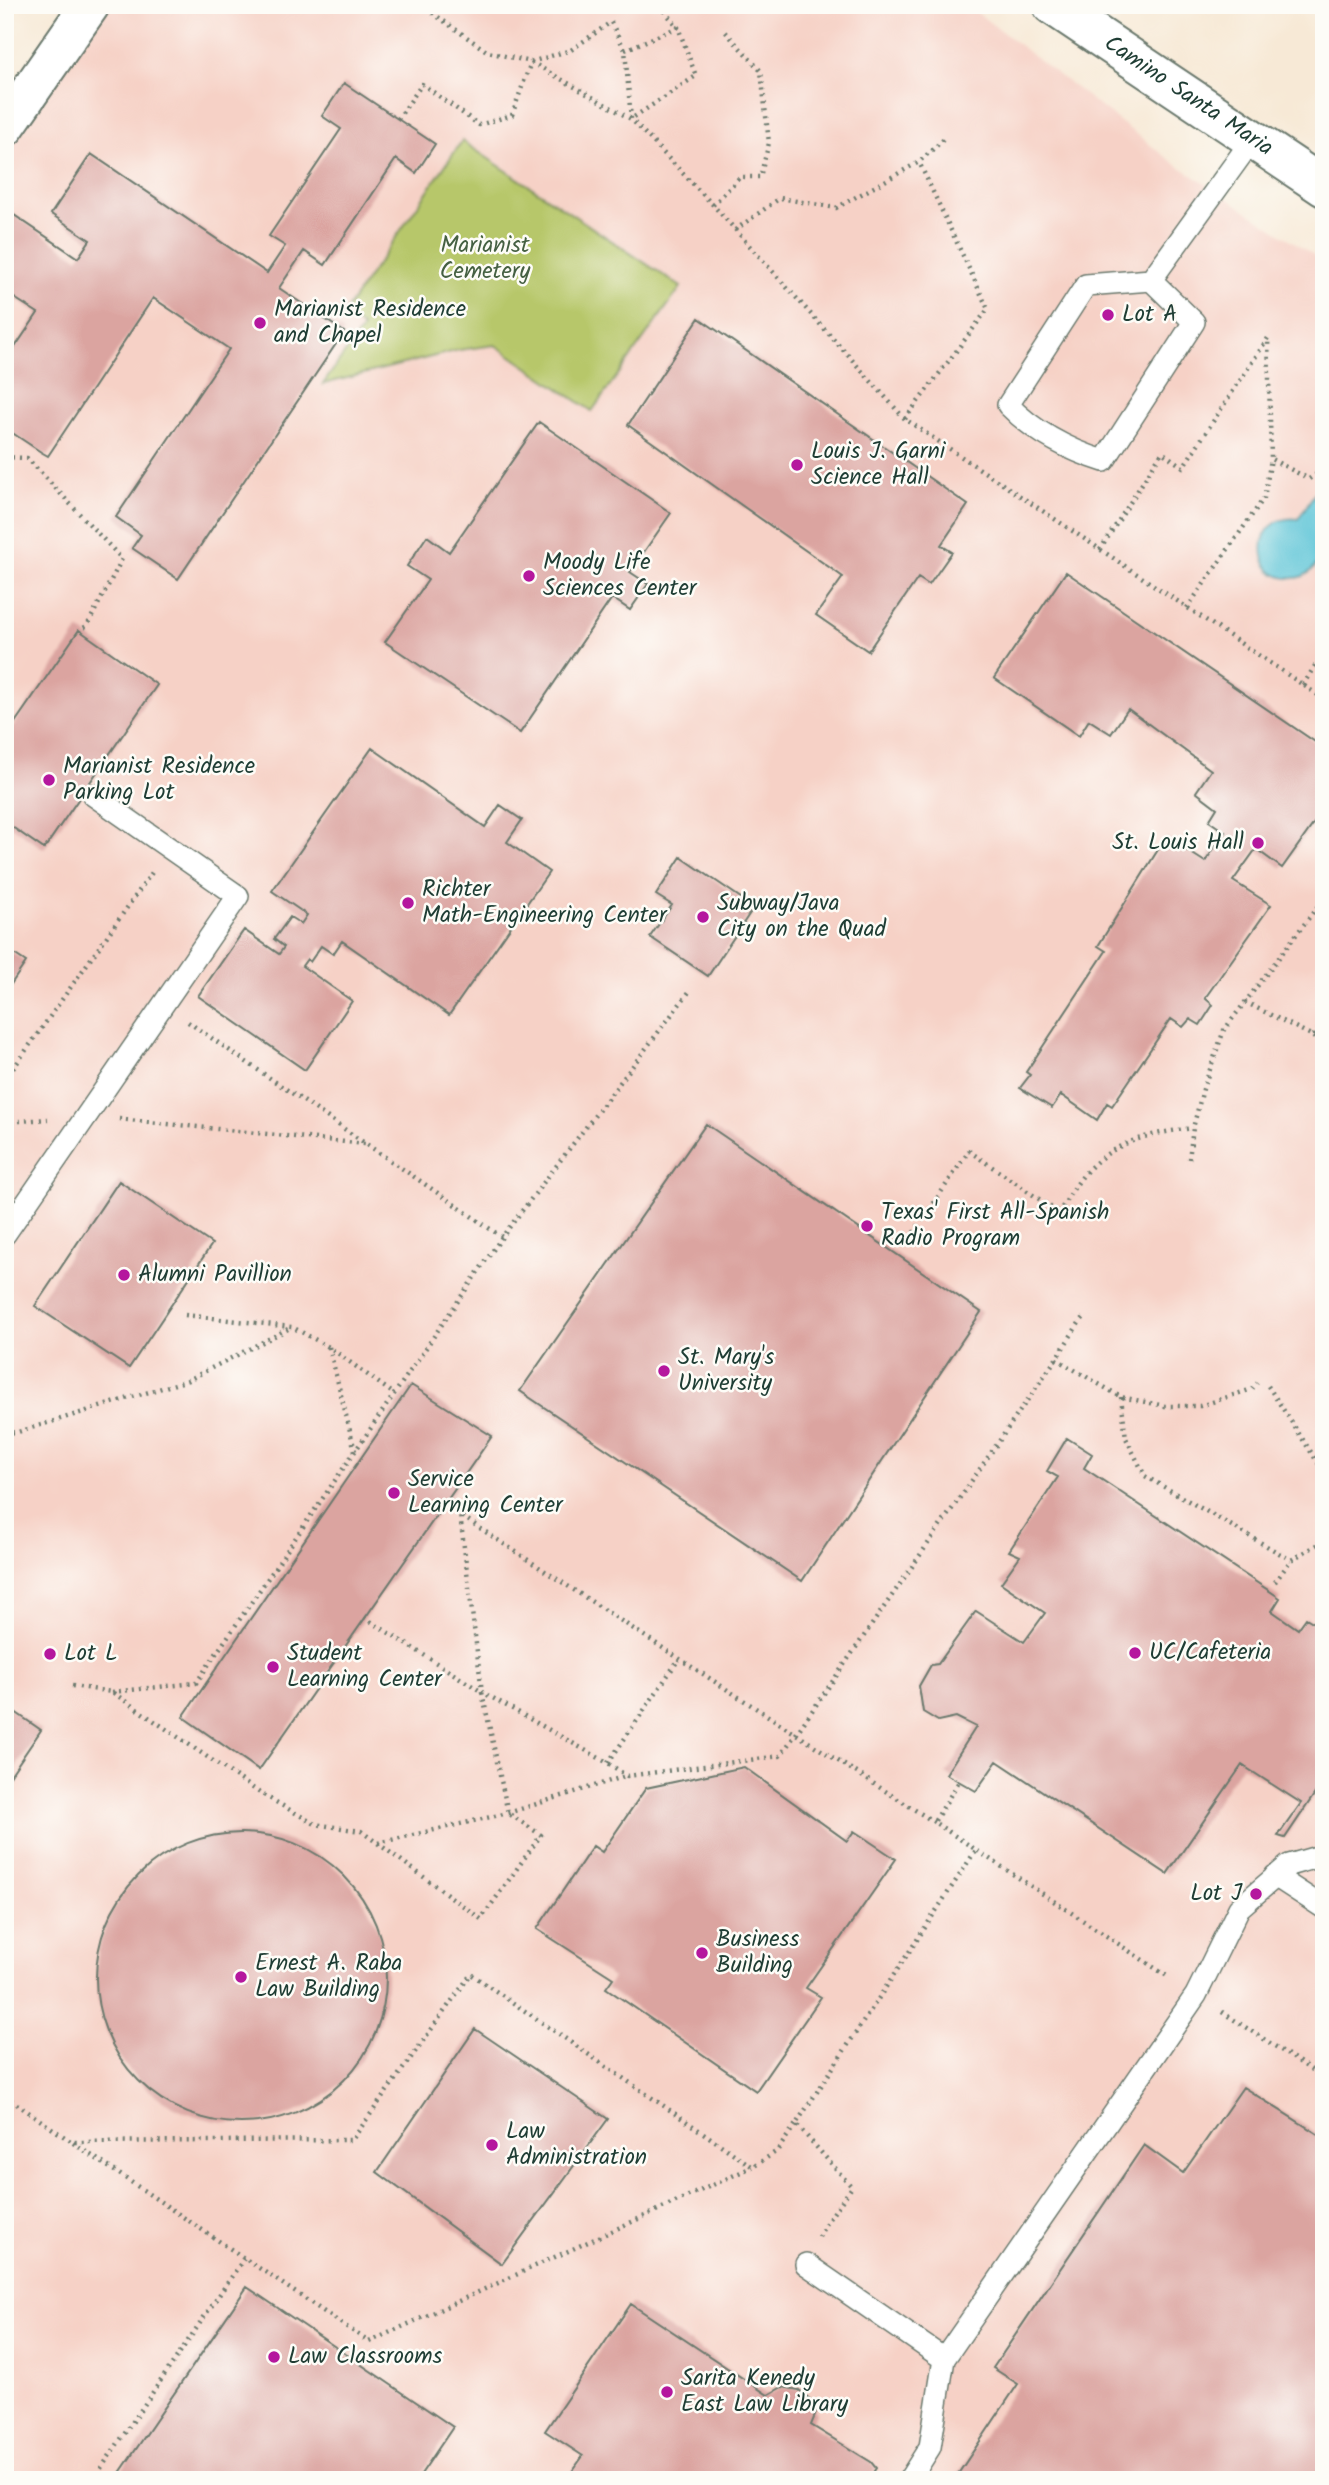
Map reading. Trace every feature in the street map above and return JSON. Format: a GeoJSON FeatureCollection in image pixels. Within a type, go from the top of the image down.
{"type":"FeatureCollection","features":[{"type":"Feature","properties":{"kind":"street"},"geometry":{"type":"LineString","coordinates":[[5,127],[90,5]]}},
{"type":"Feature","properties":{"kind":"street","name":"Camino Santa Maria"},"geometry":{"type":"LineString","coordinates":[[1052,5],[1324,187]]}},
{"type":"Feature","properties":{"kind":"lane"},"geometry":{"type":"LineString","coordinates":[[1151,280],[1194,322],[1104,461],[1078,453],[1023,420],[1009,405],[1086,285],[1151,280],[1252,140]]}},
{"type":"Feature","properties":{"kind":"lane"},"geometry":{"type":"LineString","coordinates":[[5,1234],[238,896],[93,795]]}},
{"type":"Feature","properties":{"kind":"lane"},"geometry":{"type":"LineString","coordinates":[[909,2480],[930,2447],[944,2359],[1196,1994],[1239,1908],[1289,1865],[1324,1855]]}},
{"type":"Feature","properties":{"kind":"lane"},"geometry":{"type":"LineString","coordinates":[[1275,1875],[1324,1909]]}},
{"type":"Feature","properties":{"kind":"lane"},"geometry":{"type":"LineString","coordinates":[[806,2264],[944,2359]]}},
{"type":"Feature","properties":{"kind":"path"},"geometry":{"type":"LineString","coordinates":[[421,5],[488,52],[531,62],[631,119],[713,205],[905,419],[1324,699]]}},
{"type":"Feature","properties":{"kind":"path"},"geometry":{"type":"LineString","coordinates":[[604,5],[608,10],[659,5],[678,27],[696,76],[631,119]]}},
{"type":"Feature","properties":{"kind":"path"},"geometry":{"type":"LineString","coordinates":[[531,62],[571,50],[611,22],[625,50],[631,119]]}},
{"type":"Feature","properties":{"kind":"path"},"geometry":{"type":"LineString","coordinates":[[625,50],[678,27]]}},
{"type":"Feature","properties":{"kind":"path"},"geometry":{"type":"LineString","coordinates":[[713,205],[740,177],[760,177],[769,143],[761,71],[723,29]]}},
{"type":"Feature","properties":{"kind":"path"},"geometry":{"type":"LineString","coordinates":[[398,119],[422,84],[480,125],[512,115],[531,62]]}},
{"type":"Feature","properties":{"kind":"path"},"geometry":{"type":"LineString","coordinates":[[735,230],[780,198],[836,208],[919,162],[944,139]]}},
{"type":"Feature","properties":{"kind":"path"},"geometry":{"type":"LineString","coordinates":[[905,419],[988,309],[919,162]]}},
{"type":"Feature","properties":{"kind":"path"},"geometry":{"type":"LineString","coordinates":[[1100,550],[1162,452],[1183,467],[1268,338],[1271,459],[1264,498],[1186,608]]}},
{"type":"Feature","properties":{"kind":"path"},"geometry":{"type":"LineString","coordinates":[[5,457],[27,458],[122,559],[86,626],[79,630]]}},
{"type":"Feature","properties":{"kind":"path"},"geometry":{"type":"LineString","coordinates":[[1271,459],[1309,480],[1324,469]]}},
{"type":"Feature","properties":{"kind":"path"},"geometry":{"type":"LineString","coordinates":[[1303,685],[1324,651]]}},
{"type":"Feature","properties":{"kind":"path"},"geometry":{"type":"LineString","coordinates":[[5,1080],[170,847]]}},
{"type":"Feature","properties":{"kind":"path"},"geometry":{"type":"LineString","coordinates":[[1189,1159],[1203,1088],[1224,1030],[1324,898]]}},
{"type":"Feature","properties":{"kind":"path"},"geometry":{"type":"LineString","coordinates":[[72,1686],[112,1692],[196,1683],[502,1237],[689,992]]}},
{"type":"Feature","properties":{"kind":"path"},"geometry":{"type":"LineString","coordinates":[[1245,1002],[1313,1036],[1324,1053]]}},
{"type":"Feature","properties":{"kind":"path"},"geometry":{"type":"LineString","coordinates":[[164,1006],[502,1237]]}},
{"type":"Feature","properties":{"kind":"path"},"geometry":{"type":"LineString","coordinates":[[1313,1036],[1324,1022]]}},
{"type":"Feature","properties":{"kind":"path"},"geometry":{"type":"LineString","coordinates":[[1313,1036],[1324,1034]]}},
{"type":"Feature","properties":{"kind":"path"},"geometry":{"type":"LineString","coordinates":[[5,1122],[85,1116],[366,1144]]}},
{"type":"Feature","properties":{"kind":"path"},"geometry":{"type":"LineString","coordinates":[[1058,1213],[1087,1172],[1106,1154],[1134,1138],[1193,1128]]}},
{"type":"Feature","properties":{"kind":"path"},"geometry":{"type":"LineString","coordinates":[[906,1244],[969,1151],[1071,1221]]}},
{"type":"Feature","properties":{"kind":"path"},"geometry":{"type":"LineString","coordinates":[[186,1315],[292,1327],[329,1347],[394,1394]]}},
{"type":"Feature","properties":{"kind":"path"},"geometry":{"type":"LineString","coordinates":[[378,1843],[508,1813],[627,1776],[780,1756],[1079,1322],[1087,1315]]}},
{"type":"Feature","properties":{"kind":"path"},"geometry":{"type":"LineString","coordinates":[[5,1433],[18,1432],[188,1380],[292,1327]]}},
{"type":"Feature","properties":{"kind":"path"},"geometry":{"type":"LineString","coordinates":[[329,1347],[355,1451]]}},
{"type":"Feature","properties":{"kind":"path"},"geometry":{"type":"LineString","coordinates":[[1056,1359],[1121,1397],[1165,1406],[1200,1406],[1252,1389],[1257,1383]]}},
{"type":"Feature","properties":{"kind":"path"},"geometry":{"type":"LineString","coordinates":[[1268,1386],[1324,1472]]}},
{"type":"Feature","properties":{"kind":"path"},"geometry":{"type":"LineString","coordinates":[[1121,1397],[1126,1438],[1145,1476],[1291,1560]]}},
{"type":"Feature","properties":{"kind":"path"},"geometry":{"type":"LineString","coordinates":[[112,1692],[260,1793],[315,1824],[361,1831],[481,1919],[541,1835],[508,1813],[482,1692],[460,1515],[1324,2078]]}},
{"type":"Feature","properties":{"kind":"path"},"geometry":{"type":"LineString","coordinates":[[1275,1581],[1291,1560],[1324,1541]]}},
{"type":"Feature","properties":{"kind":"path"},"geometry":{"type":"LineString","coordinates":[[364,1617],[482,1692],[627,1776]]}},
{"type":"Feature","properties":{"kind":"path"},"geometry":{"type":"LineString","coordinates":[[608,1763],[679,1659]]}},
{"type":"Feature","properties":{"kind":"path"},"geometry":{"type":"LineString","coordinates":[[934,1822],[958,1783]]}},
{"type":"Feature","properties":{"kind":"path"},"geometry":{"type":"LineString","coordinates":[[5,2096],[369,2342],[753,2166],[777,2151],[976,1850]]}},
{"type":"Feature","properties":{"kind":"path"},"geometry":{"type":"LineString","coordinates":[[72,2142],[352,2140],[471,1974],[753,2166]]}},
{"type":"Feature","properties":{"kind":"path"},"geometry":{"type":"LineString","coordinates":[[796,2124],[852,2187],[826,2223],[806,2264]]}},
{"type":"Feature","properties":{"kind":"path"},"geometry":{"type":"LineString","coordinates":[[93,2480],[245,2258]]}},
{"type":"Feature","properties":{"kind":"shaded area","name":"St. Mary's University"},"geometry":{"type":"Polygon","coordinates":[[[108,5],[967,5],[1174,163],[1324,262],[1324,2480],[5,2480],[5,153],[108,5]]]}},
{"type":"Feature","properties":{"kind":"green space","name":"Marianist Cemetery"},"geometry":{"type":"Polygon","coordinates":[[[462,141],[681,287],[592,411],[495,345],[459,350],[323,384],[363,328],[344,313],[462,141]]]}},
{"type":"Feature","properties":{"kind":"water"},"geometry":{"type":"Polygon","coordinates":[[[1324,479],[1324,525],[1318,534],[1321,548],[1319,561],[1311,571],[1302,576],[1280,576],[1270,570],[1264,560],[1262,548],[1265,536],[1272,526],[1283,520],[1298,519],[1324,479]]]}},
{"type":"Feature","properties":{"kind":"building","name":"Marianist Residence and Chapel"},"geometry":{"type":"Polygon","coordinates":[[[344,83],[435,144],[416,173],[396,159],[325,265],[304,251],[279,288],[344,332],[178,579],[132,548],[141,535],[116,517],[229,349],[153,298],[48,456],[41,452],[5,428],[5,362],[38,313],[5,292],[5,209],[78,258],[90,240],[51,214],[91,154],[267,273],[285,246],[269,236],[341,129],[322,116],[344,83]]]}},
{"type":"Feature","properties":{"kind":"building","name":"Louis J. Garni Science Hall"},"geometry":{"type":"Polygon","coordinates":[[[699,318],[968,505],[941,545],[952,552],[929,585],[918,578],[868,651],[816,615],[843,577],[628,425],[699,318]]]}},
{"type":"Feature","properties":{"kind":"building","name":"Moody Life Sciences Center"},"geometry":{"type":"Polygon","coordinates":[[[539,422],[671,513],[630,572],[648,584],[630,610],[612,598],[520,733],[385,642],[428,580],[407,566],[427,536],[449,552],[539,422]]]}},
{"type":"Feature","properties":{"kind":"building","name":"St. Louis Hall"},"geometry":{"type":"Polygon","coordinates":[[[1066,572],[1324,748],[1324,809],[1282,868],[1256,849],[1233,881],[1271,905],[1205,998],[1213,1005],[1200,1025],[1190,1019],[1183,1027],[1171,1019],[1112,1106],[1107,1103],[1097,1120],[1061,1095],[1052,1108],[1020,1088],[1030,1075],[1026,1072],[1106,951],[1098,946],[1166,837],[1205,862],[1225,832],[1209,821],[1217,808],[1196,792],[1211,770],[1128,709],[1111,734],[1089,720],[1079,736],[994,678],[1066,572]]]}},
{"type":"Feature","properties":{"kind":"building","name":"Marianist Residence Parking Lot"},"geometry":{"type":"Polygon","coordinates":[[[79,630],[157,685],[44,849],[5,822],[5,737],[79,630]]]}},
{"type":"Feature","properties":{"kind":"building","name":"Richter Math-Engineering Center"},"geometry":{"type":"Polygon","coordinates":[[[372,748],[485,827],[500,805],[522,820],[507,842],[549,872],[449,1015],[342,941],[333,954],[321,946],[310,962],[307,959],[302,966],[352,1001],[305,1070],[198,996],[244,930],[279,954],[284,947],[274,939],[290,917],[301,924],[307,915],[272,891],[372,748]]]}},
{"type":"Feature","properties":{"kind":"building"},"geometry":{"type":"Polygon","coordinates":[[[681,857],[754,907],[708,976],[650,937],[672,905],[656,895],[681,857]]]}},
{"type":"Feature","properties":{"kind":"building"},"geometry":{"type":"Polygon","coordinates":[[[5,948],[26,962],[5,993],[5,948]]]}},
{"type":"Feature","properties":{"kind":"building"},"geometry":{"type":"Polygon","coordinates":[[[706,1124],[981,1312],[802,1581],[520,1391],[706,1124]]]}},
{"type":"Feature","properties":{"kind":"building","name":"Alumni Pavillion"},"geometry":{"type":"Polygon","coordinates":[[[119,1181],[212,1244],[129,1368],[35,1306],[119,1181]]]}},
{"type":"Feature","properties":{"kind":"building"},"geometry":{"type":"Polygon","coordinates":[[[411,1385],[492,1436],[259,1770],[183,1717],[411,1385]]]}},
{"type":"Feature","properties":{"kind":"building","name":"UC/Cafeteria"},"geometry":{"type":"Polygon","coordinates":[[[1067,1438],[1092,1454],[1084,1468],[1280,1598],[1272,1611],[1298,1629],[1306,1618],[1324,1629],[1324,1780],[1285,1838],[1278,1836],[1301,1803],[1242,1765],[1167,1874],[997,1761],[976,1791],[946,1774],[976,1727],[956,1717],[938,1721],[923,1712],[919,1686],[931,1665],[938,1664],[976,1611],[1024,1642],[1045,1613],[1001,1583],[1020,1556],[1009,1551],[1058,1477],[1047,1471],[1067,1438]]]}},
{"type":"Feature","properties":{"kind":"building"},"geometry":{"type":"Polygon","coordinates":[[[5,1705],[41,1730],[5,1783],[5,1705]]]}},
{"type":"Feature","properties":{"kind":"building","name":"Business Building"},"geometry":{"type":"Polygon","coordinates":[[[744,1767],[847,1841],[854,1831],[896,1859],[806,1988],[821,1997],[756,2091],[606,1988],[613,1978],[537,1929],[593,1846],[602,1852],[646,1788],[744,1767]]]}},
{"type":"Feature","properties":{"kind":"building","name":"Ernest A. Raba Law Building"},"geometry":{"type":"Polygon","coordinates":[[[241,1833],[269,1836],[297,1844],[322,1857],[344,1875],[362,1897],[375,1922],[383,1950],[386,1978],[383,2006],[375,2034],[362,2059],[344,2081],[322,2099],[297,2112],[269,2120],[241,2123],[213,2120],[185,2112],[160,2099],[138,2081],[120,2059],[107,2034],[99,2006],[96,1978],[99,1950],[107,1922],[120,1897],[138,1875],[160,1857],[185,1844],[213,1836],[241,1833]]]}},
{"type":"Feature","properties":{"kind":"building","name":"Law Administration"},"geometry":{"type":"Polygon","coordinates":[[[475,2029],[608,2119],[502,2264],[377,2172],[475,2029]]]}},
{"type":"Feature","properties":{"kind":"building"},"geometry":{"type":"Polygon","coordinates":[[[1243,2087],[1324,2138],[1324,2480],[954,2480],[1018,2384],[993,2368],[1144,2145],[1183,2173],[1243,2087]]]}},
{"type":"Feature","properties":{"kind":"building","name":"Law Classrooms"},"geometry":{"type":"Polygon","coordinates":[[[247,2287],[453,2427],[417,2480],[115,2480],[247,2287]]]}},
{"type":"Feature","properties":{"kind":"building","name":"Sarita Kenedy East Law Library"},"geometry":{"type":"Polygon","coordinates":[[[631,2304],[768,2395],[782,2387],[799,2390],[812,2401],[816,2413],[811,2425],[871,2462],[876,2468],[868,2480],[566,2480],[583,2456],[545,2431],[631,2304]]]}},
{"type":"Feature","properties":{"kind":"place","name":"Lot A"},"geometry":{"type":"Point","coordinates":[1108,315]}},
{"type":"Feature","properties":{"kind":"place","name":"Marianist Residence and Chapel"},"geometry":{"type":"Point","coordinates":[260,323]}},
{"type":"Feature","properties":{"kind":"place","name":"Louis J. Garni Science Hall"},"geometry":{"type":"Point","coordinates":[797,465]}},
{"type":"Feature","properties":{"kind":"place","name":"Moody Life Sciences Center"},"geometry":{"type":"Point","coordinates":[529,576]}},
{"type":"Feature","properties":{"kind":"place","name":"Marianist Residence Parking Lot"},"geometry":{"type":"Point","coordinates":[49,780]}},
{"type":"Feature","properties":{"kind":"place","name":"St. Louis Hall"},"geometry":{"type":"Point","coordinates":[1258,843]}},
{"type":"Feature","properties":{"kind":"place","name":"Richter Math-Engineering Center"},"geometry":{"type":"Point","coordinates":[408,903]}},
{"type":"Feature","properties":{"kind":"place","name":"Subway/Java City on the Quad"},"geometry":{"type":"Point","coordinates":[703,917]}},
{"type":"Feature","properties":{"kind":"place","name":"Texas' First All-Spanish Radio Program"},"geometry":{"type":"Point","coordinates":[867,1226]}},
{"type":"Feature","properties":{"kind":"place","name":"Alumni Pavillion"},"geometry":{"type":"Point","coordinates":[124,1275]}},
{"type":"Feature","properties":{"kind":"place","name":"St. Mary's University"},"geometry":{"type":"Point","coordinates":[664,1371]}},
{"type":"Feature","properties":{"kind":"place","name":"Service Learning Center"},"geometry":{"type":"Point","coordinates":[394,1493]}},
{"type":"Feature","properties":{"kind":"place","name":"UC/Cafeteria"},"geometry":{"type":"Point","coordinates":[1135,1653]}},
{"type":"Feature","properties":{"kind":"place","name":"Lot L"},"geometry":{"type":"Point","coordinates":[50,1654]}},
{"type":"Feature","properties":{"kind":"place","name":"Student Learning Center"},"geometry":{"type":"Point","coordinates":[273,1667]}},
{"type":"Feature","properties":{"kind":"place","name":"Lot J"},"geometry":{"type":"Point","coordinates":[1256,1894]}},
{"type":"Feature","properties":{"kind":"place","name":"Business Building"},"geometry":{"type":"Point","coordinates":[702,1953]}},
{"type":"Feature","properties":{"kind":"place","name":"Ernest A. Raba Law Building"},"geometry":{"type":"Point","coordinates":[241,1977]}},
{"type":"Feature","properties":{"kind":"place","name":"Law Administration"},"geometry":{"type":"Point","coordinates":[492,2145]}},
{"type":"Feature","properties":{"kind":"place","name":"Law Classrooms"},"geometry":{"type":"Point","coordinates":[274,2357]}},
{"type":"Feature","properties":{"kind":"place","name":"Sarita Kenedy East Law Library"},"geometry":{"type":"Point","coordinates":[667,2392]}}]}
